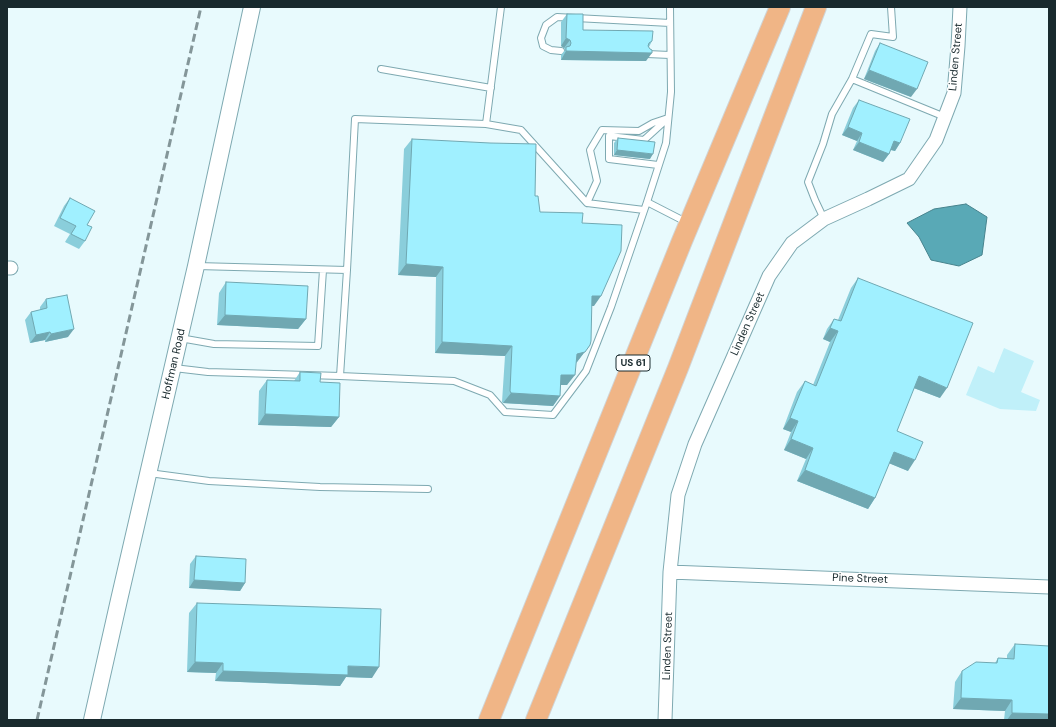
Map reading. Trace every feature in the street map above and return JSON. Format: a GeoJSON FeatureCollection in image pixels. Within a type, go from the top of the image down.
{"type":"FeatureCollection","features":[{"type":"Feature","properties":{"kind":"main road","name":"US 61"},"geometry":{"type":"LineString","coordinates":[[489,720],[689,223],[780,7]]}},
{"type":"Feature","properties":{"kind":"main road"},"geometry":{"type":"LineString","coordinates":[[536,720],[678,368],[816,7]]}},
{"type":"Feature","properties":{"kind":"street","name":"Hoffman Road"},"geometry":{"type":"LineString","coordinates":[[92,720],[180,338],[252,7]]}},
{"type":"Feature","properties":{"kind":"street","name":"Linden Street"},"geometry":{"type":"LineString","coordinates":[[665,720],[670,572],[678,495],[695,444],[769,276],[792,243],[824,219],[909,179],[936,140],[954,93],[960,7]]}},
{"type":"Feature","properties":{"kind":"street","name":"Pine Street"},"geometry":{"type":"LineString","coordinates":[[670,572],[1049,587]]}},
{"type":"Feature","properties":{"kind":"lane"},"geometry":{"type":"LineString","coordinates":[[486,124],[501,7]]}},
{"type":"Feature","properties":{"kind":"lane"},"geometry":{"type":"LineString","coordinates":[[173,368],[208,372],[454,381],[490,395],[505,412],[553,416],[586,371],[611,307],[666,144],[671,92],[670,7]]}},
{"type":"Feature","properties":{"kind":"lane"},"geometry":{"type":"LineString","coordinates":[[824,219],[808,182],[823,144],[832,114],[852,79],[871,34],[893,37],[891,7]]}},
{"type":"Feature","properties":{"kind":"lane"},"geometry":{"type":"LineString","coordinates":[[561,50],[550,50],[543,46],[541,38],[546,25],[557,17],[670,23]]}},
{"type":"Feature","properties":{"kind":"lane"},"geometry":{"type":"LineString","coordinates":[[647,54],[670,55]]}},
{"type":"Feature","properties":{"kind":"lane"},"geometry":{"type":"LineString","coordinates":[[381,69],[491,88]]}},
{"type":"Feature","properties":{"kind":"lane"},"geometry":{"type":"LineString","coordinates":[[852,79],[945,117]]}},
{"type":"Feature","properties":{"kind":"lane"},"geometry":{"type":"LineString","coordinates":[[587,203],[597,181],[590,150],[602,130],[639,131],[652,123],[668,118]]}},
{"type":"Feature","properties":{"kind":"lane"},"geometry":{"type":"LineString","coordinates":[[658,165],[609,159],[609,136],[644,140],[668,118]]}},
{"type":"Feature","properties":{"kind":"lane"},"geometry":{"type":"LineString","coordinates":[[340,376],[347,270],[354,119],[486,124],[521,130],[587,203],[644,210]]}},
{"type":"Feature","properties":{"kind":"lane"},"geometry":{"type":"LineString","coordinates":[[647,202],[689,223]]}},
{"type":"Feature","properties":{"kind":"lane"},"geometry":{"type":"LineString","coordinates":[[196,266],[347,270]]}},
{"type":"Feature","properties":{"kind":"lane"},"geometry":{"type":"LineString","coordinates":[[180,338],[214,344],[318,346],[323,270]]}},
{"type":"Feature","properties":{"kind":"lane"},"geometry":{"type":"LineString","coordinates":[[149,473],[209,481],[320,487],[428,489]]}},
{"type":"Feature","properties":{"kind":"shaded area"},"geometry":{"type":"Polygon","coordinates":[[[966,204],[987,217],[982,255],[959,266],[931,260],[919,237],[907,223],[934,209],[966,204]]]}},
{"type":"Feature","properties":{"kind":"shaded area"},"geometry":{"type":"Polygon","coordinates":[[[1004,348],[1034,361],[1021,392],[1040,400],[1036,411],[1000,409],[966,395],[978,366],[994,373],[1004,348]]]}},
{"type":"Feature","properties":{"kind":"building"},"geometry":{"type":"Polygon","coordinates":[[[567,14],[583,14],[583,30],[653,31],[652,41],[648,46],[652,50],[652,53],[566,51],[566,47],[570,46],[571,43],[570,40],[566,38],[567,14]]]}},
{"type":"Feature","properties":{"kind":"building"},"geometry":{"type":"Polygon","coordinates":[[[880,43],[928,62],[917,89],[869,70],[880,43]]]}},
{"type":"Feature","properties":{"kind":"building"},"geometry":{"type":"Polygon","coordinates":[[[859,100],[910,119],[900,143],[894,141],[889,154],[859,142],[862,133],[848,127],[859,100]]]}},
{"type":"Feature","properties":{"kind":"building"},"geometry":{"type":"Polygon","coordinates":[[[618,138],[655,142],[653,154],[617,150],[618,138]]]}},
{"type":"Feature","properties":{"kind":"building"},"geometry":{"type":"Polygon","coordinates":[[[412,139],[536,144],[535,196],[538,196],[540,212],[583,213],[582,223],[622,225],[621,251],[601,296],[592,296],[590,345],[585,352],[577,354],[575,375],[561,375],[560,396],[511,393],[512,346],[442,342],[443,267],[406,264],[412,139]]]}},
{"type":"Feature","properties":{"kind":"building"},"geometry":{"type":"Polygon","coordinates":[[[70,198],[95,211],[87,225],[92,227],[85,241],[71,234],[76,226],[60,218],[70,198]]]}},
{"type":"Feature","properties":{"kind":"building"},"geometry":{"type":"Polygon","coordinates":[[[858,278],[973,323],[947,388],[919,376],[897,431],[923,442],[915,460],[894,452],[875,498],[805,470],[813,448],[791,439],[798,421],[790,418],[805,381],[816,386],[838,331],[830,328],[834,319],[841,321],[858,278]]]}},
{"type":"Feature","properties":{"kind":"building"},"geometry":{"type":"Polygon","coordinates":[[[226,282],[308,286],[306,319],[225,315],[226,282]]]}},
{"type":"Feature","properties":{"kind":"building"},"geometry":{"type":"Polygon","coordinates":[[[67,295],[74,329],[51,334],[50,332],[36,335],[31,312],[47,308],[46,299],[67,295]]]}},
{"type":"Feature","properties":{"kind":"building"},"geometry":{"type":"Polygon","coordinates":[[[300,372],[321,373],[320,382],[340,383],[339,417],[265,414],[267,380],[300,381],[300,372]]]}},
{"type":"Feature","properties":{"kind":"building"},"geometry":{"type":"Polygon","coordinates":[[[196,556],[246,559],[245,583],[194,580],[196,556]]]}},
{"type":"Feature","properties":{"kind":"building"},"geometry":{"type":"Polygon","coordinates":[[[197,603],[381,609],[379,667],[348,666],[348,675],[223,671],[223,663],[195,662],[197,603]]]}},
{"type":"Feature","properties":{"kind":"building"},"geometry":{"type":"Polygon","coordinates":[[[1015,644],[1049,646],[1049,714],[1012,713],[1012,700],[961,698],[962,671],[976,662],[997,663],[998,658],[1014,659],[1015,644]]]}},
{"type":"Feature","properties":{"kind":"railway"},"geometry":{"type":"LineString","coordinates":[[37,720],[201,7]]}}]}
